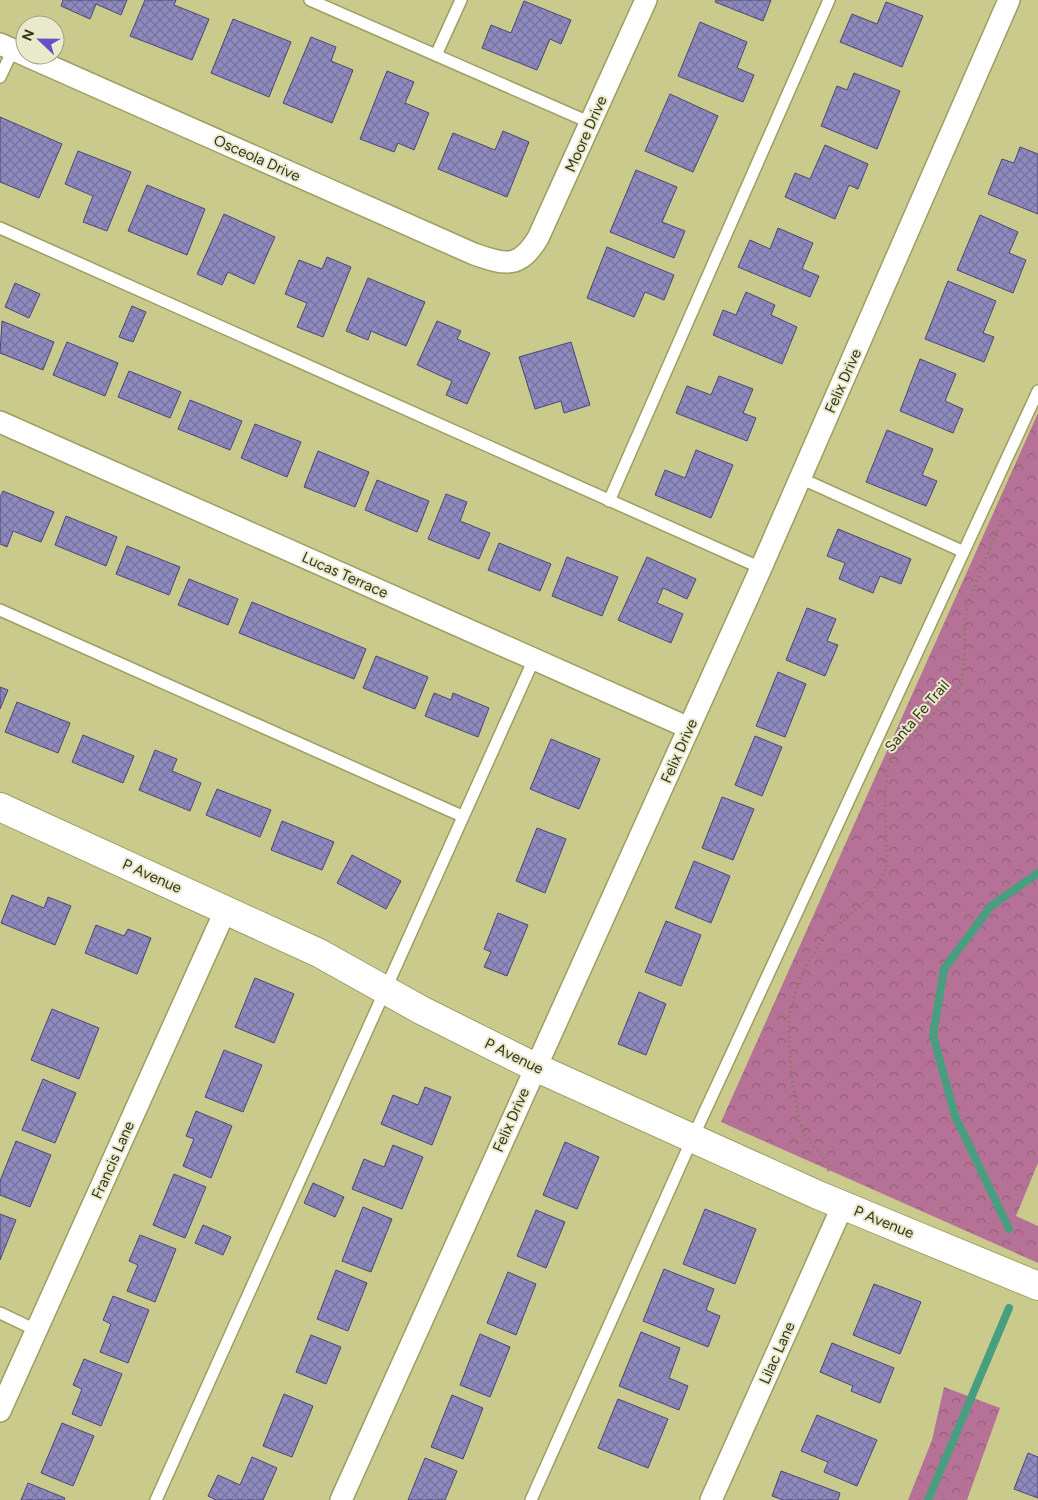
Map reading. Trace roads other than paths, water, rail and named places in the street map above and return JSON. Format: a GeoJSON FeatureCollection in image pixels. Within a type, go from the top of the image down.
{"type":"FeatureCollection","features":[{"type":"Feature","properties":{"kind":"street","name":"Moore Drive"},"geometry":{"type":"LineString","coordinates":[[516,262],[529,253],[538,238],[646,0]]}},
{"type":"Feature","properties":{"kind":"street","name":"Felix Drive"},"geometry":{"type":"LineString","coordinates":[[341,1500],[761,568],[1009,0]]}},
{"type":"Feature","properties":{"kind":"street","name":"Osceola Drive"},"geometry":{"type":"LineString","coordinates":[[6,47],[474,254],[498,262],[516,262]]}},
{"type":"Feature","properties":{"kind":"street","name":"Lucas Terrace"},"geometry":{"type":"LineString","coordinates":[[0,422],[689,728]]}},
{"type":"Feature","properties":{"kind":"street","name":"P Avenue"},"geometry":{"type":"LineString","coordinates":[[0,807],[319,953],[421,1010],[535,1067],[843,1206],[1038,1286]]}},
{"type":"Feature","properties":{"kind":"street","name":"Francis Lane"},"geometry":{"type":"LineString","coordinates":[[0,1411],[226,909]]}},
{"type":"Feature","properties":{"kind":"street","name":"Lilac Lane"},"geometry":{"type":"LineString","coordinates":[[711,1500],[843,1206]]}},
{"type":"Feature","properties":{"kind":"lane"},"geometry":{"type":"LineString","coordinates":[[310,0],[591,123]]}},
{"type":"Feature","properties":{"kind":"lane"},"geometry":{"type":"LineString","coordinates":[[436,55],[461,0]]}},
{"type":"Feature","properties":{"kind":"lane"},"geometry":{"type":"LineString","coordinates":[[609,501],[830,0]]}},
{"type":"Feature","properties":{"kind":"lane"},"geometry":{"type":"LineString","coordinates":[[0,77],[6,47]]}},
{"type":"Feature","properties":{"kind":"lane"},"geometry":{"type":"LineString","coordinates":[[0,228],[761,568]]}},
{"type":"Feature","properties":{"kind":"lane"},"geometry":{"type":"LineString","coordinates":[[531,1500],[693,1137],[962,551],[1038,391]]}},
{"type":"Feature","properties":{"kind":"lane"},"geometry":{"type":"LineString","coordinates":[[800,478],[962,551]]}},
{"type":"Feature","properties":{"kind":"lane"},"geometry":{"type":"LineString","coordinates":[[0,610],[462,816]]}},
{"type":"Feature","properties":{"kind":"lane"},"geometry":{"type":"LineString","coordinates":[[156,1500],[534,659]]}},
{"type":"Feature","properties":{"kind":"lane"},"geometry":{"type":"LineString","coordinates":[[0,1313],[36,1330]]}},
{"type":"Feature","properties":{"kind":"waterway"},"geometry":{"type":"LineString","coordinates":[[1009,1229],[955,1116],[933,1035],[944,969],[991,906],[1038,873]]}},
{"type":"Feature","properties":{"kind":"waterway"},"geometry":{"type":"LineString","coordinates":[[928,1500],[1009,1308]]}}]}
